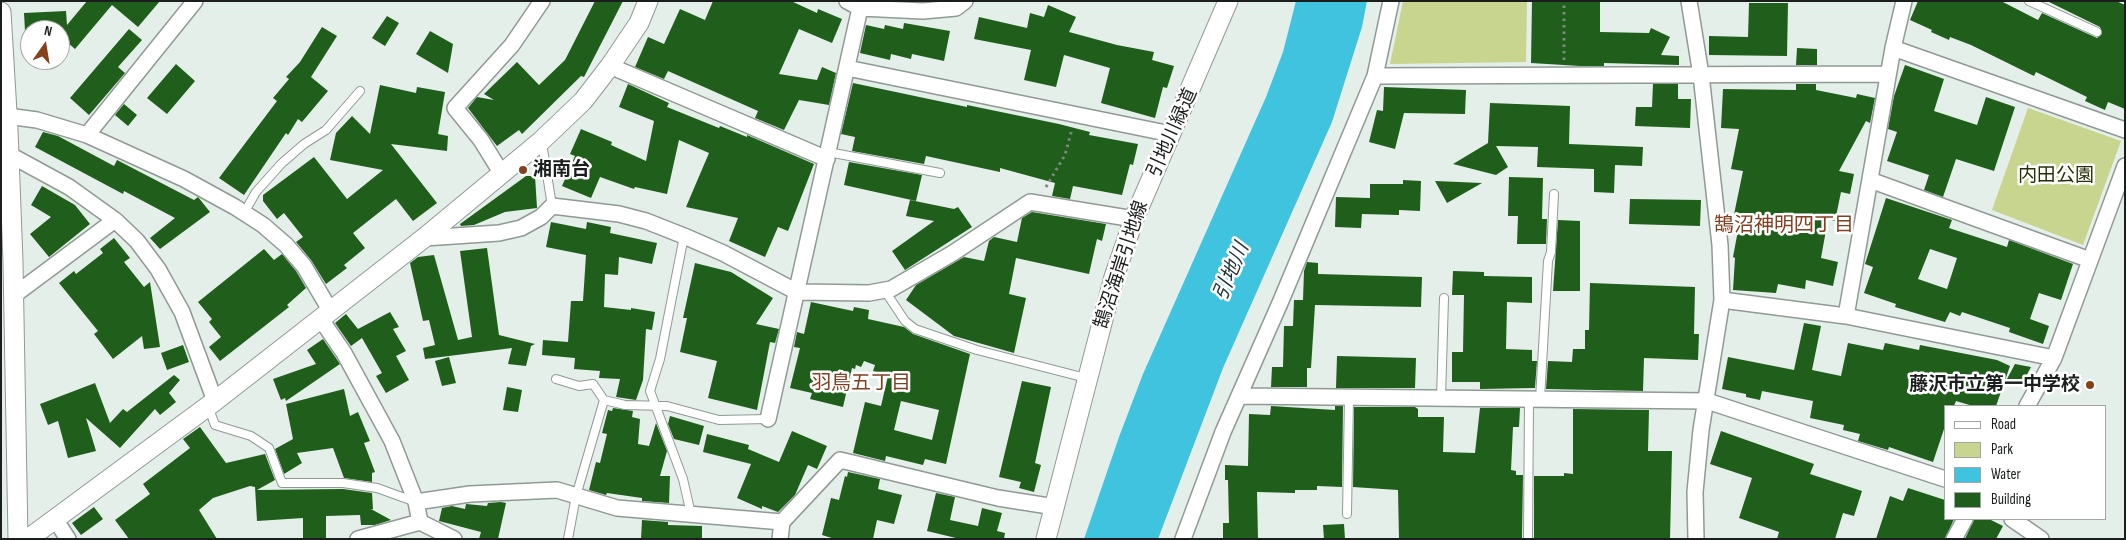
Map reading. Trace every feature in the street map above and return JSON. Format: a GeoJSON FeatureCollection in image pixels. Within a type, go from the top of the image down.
{"type":"FeatureCollection","features":[{"type":"Feature","properties":{"kind":"street"},"geometry":{"type":"LineString","coordinates":[[87,135],[195,1]]}},
{"type":"Feature","properties":{"kind":"street"},"geometry":{"type":"LineString","coordinates":[[502,174],[481,140],[455,108],[512,45],[542,1]]}},
{"type":"Feature","properties":{"kind":"street"},"geometry":{"type":"LineString","coordinates":[[28,539],[212,403],[424,238],[542,141],[583,101],[610,66],[639,23],[648,1]]}},
{"type":"Feature","properties":{"kind":"street"},"geometry":{"type":"LineString","coordinates":[[768,419],[847,68],[854,5],[923,11],[956,8],[965,1]]}},
{"type":"Feature","properties":{"kind":"street","name":"鵠沼海岸引地線"},"geometry":{"type":"LineString","coordinates":[[1046,539],[1086,378],[1114,277],[1134,219],[1228,1]]}},
{"type":"Feature","properties":{"kind":"street"},"geometry":{"type":"LineString","coordinates":[[1183,539],[1223,432],[1375,76],[1391,1]]}},
{"type":"Feature","properties":{"kind":"street"},"geometry":{"type":"LineString","coordinates":[[1689,1],[1701,75],[1720,246],[1722,300],[1695,492],[1699,538]]}},
{"type":"Feature","properties":{"kind":"street"},"geometry":{"type":"LineString","coordinates":[[1846,316],[1888,74],[1904,1]]}},
{"type":"Feature","properties":{"kind":"street"},"geometry":{"type":"LineString","coordinates":[[1,12],[8,116],[5,152],[6,216],[18,539]]}},
{"type":"Feature","properties":{"kind":"street"},"geometry":{"type":"LineString","coordinates":[[1893,48],[2125,130]]}},
{"type":"Feature","properties":{"kind":"street"},"geometry":{"type":"LineString","coordinates":[[610,66],[827,156]]}},
{"type":"Feature","properties":{"kind":"street"},"geometry":{"type":"LineString","coordinates":[[847,68],[1171,134]]}},
{"type":"Feature","properties":{"kind":"street"},"geometry":{"type":"LineString","coordinates":[[1375,76],[1888,74]]}},
{"type":"Feature","properties":{"kind":"street"},"geometry":{"type":"LineString","coordinates":[[8,116],[36,120],[87,135],[184,179],[244,213],[286,245],[304,266],[344,353],[371,399],[392,441],[416,502],[420,522]]}},
{"type":"Feature","properties":{"kind":"street"},"geometry":{"type":"LineString","coordinates":[[5,152],[69,187],[115,220],[137,241],[158,269],[182,312],[212,403]]}},
{"type":"Feature","properties":{"kind":"street"},"geometry":{"type":"LineString","coordinates":[[2028,405],[2054,358],[2125,166]]}},
{"type":"Feature","properties":{"kind":"street"},"geometry":{"type":"LineString","coordinates":[[1870,180],[2090,260]]}},
{"type":"Feature","properties":{"kind":"street"},"geometry":{"type":"LineString","coordinates":[[424,238],[499,234],[521,228],[541,217],[552,206],[619,214],[646,220],[723,253],[797,292],[869,293],[885,291],[953,253],[1032,202],[1134,219]]}},
{"type":"Feature","properties":{"kind":"street"},"geometry":{"type":"LineString","coordinates":[[8,298],[115,220]]}},
{"type":"Feature","properties":{"kind":"street"},"geometry":{"type":"LineString","coordinates":[[1722,300],[1846,316],[2054,358]]}},
{"type":"Feature","properties":{"kind":"street"},"geometry":{"type":"LineString","coordinates":[[1240,396],[1707,401],[1944,479]]}},
{"type":"Feature","properties":{"kind":"street"},"geometry":{"type":"LineString","coordinates":[[780,539],[782,522],[840,460],[998,498],[1055,507]]}},
{"type":"Feature","properties":{"kind":"street"},"geometry":{"type":"LineString","coordinates":[[416,502],[470,494],[557,490],[617,508],[782,522]]}},
{"type":"Feature","properties":{"kind":"street"},"geometry":{"type":"LineString","coordinates":[[56,519],[68,539]]}},
{"type":"Feature","properties":{"kind":"street"},"geometry":{"type":"LineString","coordinates":[[1954,539],[1964,520]]}},
{"type":"Feature","properties":{"kind":"street"},"geometry":{"type":"LineString","coordinates":[[2013,520],[2041,539]]}},
{"type":"Feature","properties":{"kind":"street"},"geometry":{"type":"LineString","coordinates":[[358,539],[420,522],[454,539]]}},
{"type":"Feature","properties":{"kind":"lane"},"geometry":{"type":"LineString","coordinates":[[2028,1],[2097,32]]}},
{"type":"Feature","properties":{"kind":"lane"},"geometry":{"type":"LineString","coordinates":[[244,213],[256,192],[281,164],[304,144],[326,130],[360,90]]}},
{"type":"Feature","properties":{"kind":"lane"},"geometry":{"type":"LineString","coordinates":[[542,141],[552,206]]}},
{"type":"Feature","properties":{"kind":"lane"},"geometry":{"type":"LineString","coordinates":[[827,156],[940,173]]}},
{"type":"Feature","properties":{"kind":"lane"},"geometry":{"type":"LineString","coordinates":[[1528,539],[1535,399],[1548,261],[1552,252],[1554,194]]}},
{"type":"Feature","properties":{"kind":"lane"},"geometry":{"type":"LineString","coordinates":[[684,236],[660,359],[650,392],[674,452],[691,514]]}},
{"type":"Feature","properties":{"kind":"lane"},"geometry":{"type":"LineString","coordinates":[[885,291],[905,321],[915,329],[976,350],[1086,378]]}},
{"type":"Feature","properties":{"kind":"lane"},"geometry":{"type":"LineString","coordinates":[[1441,398],[1444,298]]}},
{"type":"Feature","properties":{"kind":"lane"},"geometry":{"type":"LineString","coordinates":[[556,379],[579,386],[593,384],[604,400],[625,405],[667,406],[719,420],[768,419]]}},
{"type":"Feature","properties":{"kind":"lane"},"geometry":{"type":"LineString","coordinates":[[1347,514],[1349,397]]}},
{"type":"Feature","properties":{"kind":"lane"},"geometry":{"type":"LineString","coordinates":[[568,539],[576,496],[604,400]]}},
{"type":"Feature","properties":{"kind":"lane"},"geometry":{"type":"LineString","coordinates":[[212,403],[215,425],[251,436],[269,448],[282,483],[343,483],[377,488],[416,502]]}},
{"type":"Feature","properties":{"kind":"path"},"geometry":{"type":"LineString","coordinates":[[1564,1],[1564,76]]}},
{"type":"Feature","properties":{"kind":"path"},"geometry":{"type":"LineString","coordinates":[[1032,202],[1046,188],[1064,155],[1075,114]]}},
{"type":"Feature","properties":{"kind":"green space"},"geometry":{"type":"Polygon","coordinates":[[[1403,1],[1527,1],[1526,62],[1390,64],[1403,1]]]}},
{"type":"Feature","properties":{"kind":"green space","name":"内田公園"},"geometry":{"type":"Polygon","coordinates":[[[2028,108],[2121,141],[2083,245],[1992,210],[2028,108]]]}},
{"type":"Feature","properties":{"kind":"water","name":"引地川"},"geometry":{"type":"Polygon","coordinates":[[[1296,1],[1367,1],[1362,27],[1332,122],[1223,368],[1158,539],[1084,539],[1143,374],[1266,97],[1283,52],[1296,1]]]}},
{"type":"Feature","properties":{"kind":"building"},"geometry":{"type":"Polygon","coordinates":[[[87,1],[160,1],[138,27],[112,5],[75,49],[70,45],[70,21],[87,1]]]}},
{"type":"Feature","properties":{"kind":"building"},"geometry":{"type":"Polygon","coordinates":[[[595,1],[623,1],[584,77],[581,76],[522,134],[519,130],[497,146],[468,108],[477,97],[494,100],[484,94],[517,62],[539,85],[565,60],[595,1]]]}},
{"type":"Feature","properties":{"kind":"building"},"geometry":{"type":"Polygon","coordinates":[[[713,1],[791,1],[817,13],[818,9],[842,19],[832,43],[799,29],[779,74],[817,80],[822,67],[836,73],[829,105],[799,100],[784,130],[755,118],[758,111],[668,71],[664,79],[635,67],[648,37],[664,44],[680,9],[705,20],[713,1]]]}},
{"type":"Feature","properties":{"kind":"building"},"geometry":{"type":"Polygon","coordinates":[[[1532,1],[1600,1],[1600,32],[1649,33],[1651,28],[1670,37],[1661,55],[1679,56],[1679,65],[1604,63],[1604,66],[1580,66],[1531,63],[1532,1]]]}},
{"type":"Feature","properties":{"kind":"building"},"geometry":{"type":"Polygon","coordinates":[[[1918,1],[2001,1],[2038,20],[2042,13],[2097,38],[2102,34],[2100,27],[2047,1],[2116,1],[2125,5],[2125,109],[2108,102],[2105,110],[2085,101],[2087,97],[2036,72],[2034,76],[1971,45],[1950,37],[1949,40],[1931,32],[1932,30],[1910,20],[1918,1]]]}},
{"type":"Feature","properties":{"kind":"building"},"geometry":{"type":"Polygon","coordinates":[[[1749,3],[1788,3],[1787,56],[1709,55],[1709,36],[1748,37],[1749,3]]]}},
{"type":"Feature","properties":{"kind":"building"},"geometry":{"type":"Polygon","coordinates":[[[1048,5],[1076,17],[1069,32],[1117,45],[1154,52],[1152,60],[1174,66],[1167,88],[1163,87],[1155,118],[1101,103],[1110,68],[1064,55],[1056,87],[1024,80],[1031,50],[974,39],[979,17],[1027,28],[1030,13],[1044,17],[1048,5]]]}},
{"type":"Feature","properties":{"kind":"building"},"geometry":{"type":"Polygon","coordinates":[[[66,11],[67,20],[24,20],[24,13],[66,11]]]}},
{"type":"Feature","properties":{"kind":"building"},"geometry":{"type":"Polygon","coordinates":[[[387,16],[399,23],[385,46],[372,38],[387,16]]]}},
{"type":"Feature","properties":{"kind":"building"},"geometry":{"type":"Polygon","coordinates":[[[904,23],[950,31],[944,61],[912,54],[911,59],[891,54],[890,60],[860,53],[866,25],[884,29],[885,25],[903,29],[904,23]]]}},
{"type":"Feature","properties":{"kind":"building"},"geometry":{"type":"Polygon","coordinates":[[[322,27],[337,36],[311,77],[328,91],[302,122],[298,119],[288,135],[286,133],[244,195],[219,178],[277,101],[273,98],[289,79],[286,77],[300,62],[322,27]]]}},
{"type":"Feature","properties":{"kind":"building"},"geometry":{"type":"Polygon","coordinates":[[[129,29],[142,40],[118,67],[125,73],[89,115],[70,98],[129,29]]]}},
{"type":"Feature","properties":{"kind":"building"},"geometry":{"type":"Polygon","coordinates":[[[430,31],[453,44],[448,73],[416,54],[430,31]]]}},
{"type":"Feature","properties":{"kind":"building"},"geometry":{"type":"Polygon","coordinates":[[[1797,48],[1817,49],[1817,65],[1796,65],[1797,48]]]}},
{"type":"Feature","properties":{"kind":"building"},"geometry":{"type":"Polygon","coordinates":[[[176,64],[195,81],[167,114],[147,98],[176,64]]]}},
{"type":"Feature","properties":{"kind":"building"},"geometry":{"type":"Polygon","coordinates":[[[1905,65],[1944,79],[1934,111],[1977,125],[1986,97],[2015,107],[1994,171],[1956,159],[1943,197],[1924,190],[1929,175],[1887,161],[1897,132],[1888,129],[1894,96],[1905,65]]]}},
{"type":"Feature","properties":{"kind":"building"},"geometry":{"type":"Polygon","coordinates":[[[853,83],[1059,124],[1090,132],[1089,135],[1138,144],[1133,165],[1130,164],[1122,195],[1073,186],[1070,199],[1052,196],[1055,183],[1000,168],[1000,172],[926,156],[924,164],[852,151],[855,137],[841,134],[853,83]]]}},
{"type":"Feature","properties":{"kind":"building"},"geometry":{"type":"Polygon","coordinates":[[[628,84],[669,103],[667,107],[719,128],[720,126],[747,137],[747,135],[814,164],[788,231],[778,227],[765,257],[729,241],[738,218],[686,207],[709,153],[679,140],[667,194],[635,187],[634,189],[600,177],[591,198],[562,186],[575,156],[570,154],[581,129],[612,142],[611,145],[646,161],[654,121],[619,107],[628,84]]]}},
{"type":"Feature","properties":{"kind":"building"},"geometry":{"type":"Polygon","coordinates":[[[1653,84],[1678,84],[1678,99],[1691,99],[1690,128],[1635,126],[1636,107],[1652,107],[1653,84]]]}},
{"type":"Feature","properties":{"kind":"building"},"geometry":{"type":"Polygon","coordinates":[[[1796,84],[1816,84],[1816,90],[1856,98],[1857,94],[1875,98],[1870,123],[1866,121],[1839,171],[1854,174],[1850,194],[1841,192],[1835,221],[1828,219],[1821,258],[1838,262],[1833,286],[1806,280],[1805,289],[1778,284],[1776,293],[1733,290],[1735,258],[1733,257],[1739,225],[1732,224],[1743,171],[1731,169],[1739,129],[1721,128],[1723,89],[1796,90],[1796,84]]]}},
{"type":"Feature","properties":{"kind":"building"},"geometry":{"type":"Polygon","coordinates":[[[380,85],[416,93],[417,87],[445,92],[438,134],[448,136],[447,151],[391,144],[437,203],[413,221],[396,199],[353,233],[365,248],[344,265],[347,268],[326,284],[311,260],[296,242],[303,237],[284,213],[277,219],[263,201],[263,195],[314,157],[347,199],[383,170],[330,160],[336,133],[352,116],[370,134],[380,85]]]}},
{"type":"Feature","properties":{"kind":"building"},"geometry":{"type":"Polygon","coordinates":[[[1384,87],[1466,90],[1465,114],[1404,113],[1395,149],[1369,142],[1377,110],[1383,111],[1384,87]]]}},
{"type":"Feature","properties":{"kind":"building"},"geometry":{"type":"Polygon","coordinates":[[[1490,103],[1570,106],[1569,144],[1643,147],[1642,166],[1615,165],[1614,193],[1594,192],[1594,169],[1537,167],[1538,147],[1496,146],[1508,167],[1496,175],[1453,164],[1488,143],[1490,103]]]}},
{"type":"Feature","properties":{"kind":"building"},"geometry":{"type":"Polygon","coordinates":[[[124,104],[137,115],[128,126],[115,115],[124,104]]]}},
{"type":"Feature","properties":{"kind":"building"},"geometry":{"type":"Polygon","coordinates":[[[43,132],[58,136],[114,166],[117,160],[194,200],[198,197],[210,212],[160,249],[150,238],[175,218],[124,191],[123,194],[35,147],[43,132]]]}},
{"type":"Feature","properties":{"kind":"building"},"geometry":{"type":"Polygon","coordinates":[[[849,162],[922,175],[916,201],[844,185],[849,162]]]}},
{"type":"Feature","properties":{"kind":"building"},"geometry":{"type":"Polygon","coordinates":[[[526,176],[535,176],[537,208],[505,212],[474,225],[461,226],[460,224],[526,176]]]}},
{"type":"Feature","properties":{"kind":"building"},"geometry":{"type":"Polygon","coordinates":[[[1509,177],[1543,178],[1542,219],[1547,219],[1546,244],[1517,244],[1518,216],[1508,216],[1509,177]]]}},
{"type":"Feature","properties":{"kind":"building"},"geometry":{"type":"Polygon","coordinates":[[[1403,180],[1421,181],[1420,211],[1399,210],[1399,215],[1362,214],[1361,228],[1335,227],[1336,197],[1370,198],[1370,184],[1403,184],[1403,180]]]}},
{"type":"Feature","properties":{"kind":"building"},"geometry":{"type":"Polygon","coordinates":[[[1435,181],[1482,183],[1447,203],[1435,181]]]}},
{"type":"Feature","properties":{"kind":"building"},"geometry":{"type":"Polygon","coordinates":[[[42,186],[75,205],[90,224],[49,257],[30,234],[51,217],[31,205],[42,186]]]}},
{"type":"Feature","properties":{"kind":"building"},"geometry":{"type":"Polygon","coordinates":[[[1886,198],[1952,220],[1949,228],[2007,247],[2009,240],[2073,264],[2061,300],[2039,293],[2030,319],[2049,326],[2043,344],[2009,332],[2010,328],[1962,312],[1960,316],[1950,312],[1945,322],[1895,307],[1896,304],[1864,293],[1873,267],[1865,264],[1886,198]],[[1930,249],[1918,279],[1947,289],[1957,258],[1930,249]]]}},
{"type":"Feature","properties":{"kind":"building"},"geometry":{"type":"Polygon","coordinates":[[[1630,199],[1701,200],[1700,226],[1629,224],[1630,199]]]}},
{"type":"Feature","properties":{"kind":"building"},"geometry":{"type":"Polygon","coordinates":[[[910,200],[954,209],[958,207],[972,227],[905,270],[892,251],[934,221],[906,216],[910,200]]]}},
{"type":"Feature","properties":{"kind":"building"},"geometry":{"type":"Polygon","coordinates":[[[1032,212],[1106,224],[1102,241],[1097,239],[1089,274],[1016,258],[1009,294],[1026,298],[1014,353],[954,336],[906,300],[916,285],[964,257],[984,261],[989,241],[994,237],[1017,242],[1022,218],[1032,212]]]}},
{"type":"Feature","properties":{"kind":"building"},"geometry":{"type":"Polygon","coordinates":[[[1558,220],[1580,221],[1580,291],[1553,291],[1558,220]]]}},
{"type":"Feature","properties":{"kind":"building"},"geometry":{"type":"Polygon","coordinates":[[[551,222],[586,229],[587,222],[611,227],[610,233],[657,243],[652,264],[619,257],[618,275],[605,274],[604,307],[631,310],[631,308],[655,312],[652,330],[646,329],[643,380],[636,400],[616,397],[620,379],[599,378],[600,371],[574,369],[575,358],[542,355],[543,340],[568,342],[571,301],[583,301],[586,255],[546,247],[551,222]]]}},
{"type":"Feature","properties":{"kind":"building"},"geometry":{"type":"Polygon","coordinates":[[[114,238],[130,258],[124,262],[144,287],[150,282],[160,347],[144,349],[142,336],[113,359],[94,334],[98,331],[59,283],[74,271],[76,274],[103,253],[100,249],[114,238]]]}},
{"type":"Feature","properties":{"kind":"building"},"geometry":{"type":"Polygon","coordinates":[[[487,248],[499,335],[535,344],[531,346],[526,366],[508,364],[512,348],[425,359],[423,348],[435,345],[429,320],[423,321],[410,263],[418,257],[434,255],[458,340],[472,337],[460,251],[487,248]]]}},
{"type":"Feature","properties":{"kind":"building"},"geometry":{"type":"Polygon","coordinates":[[[264,249],[274,260],[282,254],[296,271],[306,288],[287,305],[289,307],[220,361],[209,347],[221,337],[209,322],[212,319],[198,302],[264,249]]]}},
{"type":"Feature","properties":{"kind":"building"},"geometry":{"type":"Polygon","coordinates":[[[1307,262],[1318,263],[1318,274],[1422,277],[1421,307],[1315,305],[1311,368],[1307,368],[1307,387],[1271,387],[1272,367],[1283,367],[1284,326],[1293,326],[1294,300],[1303,300],[1304,271],[1307,262]]]}},
{"type":"Feature","properties":{"kind":"building"},"geometry":{"type":"Polygon","coordinates":[[[695,263],[731,272],[773,298],[756,324],[779,329],[775,343],[770,342],[757,410],[708,398],[717,361],[680,352],[687,318],[683,318],[695,263]]]}},
{"type":"Feature","properties":{"kind":"building"},"geometry":{"type":"Polygon","coordinates":[[[1453,271],[1484,272],[1484,276],[1532,277],[1532,303],[1507,302],[1506,349],[1532,350],[1532,361],[1537,361],[1535,388],[1480,389],[1480,382],[1452,382],[1452,352],[1463,352],[1464,295],[1452,295],[1453,271]]]}},
{"type":"Feature","properties":{"kind":"building"},"geometry":{"type":"Polygon","coordinates":[[[1590,283],[1695,287],[1694,334],[1699,334],[1698,360],[1644,358],[1643,391],[1546,389],[1548,361],[1572,362],[1573,349],[1585,349],[1585,330],[1589,330],[1590,283]]]}},
{"type":"Feature","properties":{"kind":"building"},"geometry":{"type":"Polygon","coordinates":[[[811,302],[853,311],[854,307],[869,310],[868,319],[904,327],[913,334],[970,354],[946,464],[925,459],[923,465],[886,456],[885,461],[853,453],[865,402],[881,406],[888,376],[873,371],[875,365],[864,361],[861,367],[856,365],[855,369],[852,368],[843,407],[810,399],[812,393],[790,388],[800,348],[794,347],[797,332],[804,334],[811,302]],[[901,401],[894,430],[932,440],[939,410],[901,401]]]}},
{"type":"Feature","properties":{"kind":"building"},"geometry":{"type":"Polygon","coordinates":[[[390,312],[399,327],[393,329],[406,351],[396,356],[409,380],[386,393],[376,376],[382,373],[362,338],[351,346],[335,323],[346,314],[358,329],[390,312]]]}},
{"type":"Feature","properties":{"kind":"building"},"geometry":{"type":"Polygon","coordinates":[[[1804,323],[1821,326],[1812,370],[1841,376],[1848,343],[1883,350],[1885,343],[1919,350],[1920,345],[1997,360],[2010,366],[1996,405],[1970,405],[1956,401],[1954,405],[1944,405],[1944,429],[1933,462],[1889,447],[1888,450],[1858,441],[1860,434],[1843,430],[1844,425],[1810,418],[1813,401],[1762,391],[1760,400],[1746,397],[1746,394],[1722,389],[1728,357],[1794,370],[1804,323]]]}},
{"type":"Feature","properties":{"kind":"building"},"geometry":{"type":"Polygon","coordinates":[[[323,339],[340,364],[286,401],[285,398],[281,400],[273,379],[316,364],[307,350],[323,339]]]}},
{"type":"Feature","properties":{"kind":"building"},"geometry":{"type":"Polygon","coordinates":[[[183,345],[189,362],[167,370],[161,353],[183,345]]]}},
{"type":"Feature","properties":{"kind":"building"},"geometry":{"type":"Polygon","coordinates":[[[1337,356],[1416,358],[1415,388],[1336,388],[1337,356]]]}},
{"type":"Feature","properties":{"kind":"building"},"geometry":{"type":"Polygon","coordinates":[[[449,357],[456,383],[442,386],[435,361],[449,357]]]}},
{"type":"Feature","properties":{"kind":"building"},"geometry":{"type":"Polygon","coordinates":[[[2015,364],[2031,367],[2021,386],[2007,379],[2015,364]]]}},
{"type":"Feature","properties":{"kind":"building"},"geometry":{"type":"Polygon","coordinates":[[[174,375],[180,380],[169,393],[176,402],[160,415],[155,409],[120,448],[86,418],[96,451],[68,458],[58,421],[48,425],[40,404],[95,383],[110,423],[123,409],[127,412],[174,375]]]}},
{"type":"Feature","properties":{"kind":"building"},"geometry":{"type":"Polygon","coordinates":[[[1022,381],[1051,387],[1035,463],[1041,465],[1034,492],[1019,488],[1021,482],[999,477],[1022,381]]]}},
{"type":"Feature","properties":{"kind":"building"},"geometry":{"type":"Polygon","coordinates":[[[507,387],[522,390],[518,412],[503,410],[507,387]]]}},
{"type":"Feature","properties":{"kind":"building"},"geometry":{"type":"Polygon","coordinates":[[[344,389],[350,416],[358,412],[370,441],[364,443],[375,472],[372,473],[372,482],[344,478],[333,448],[297,453],[302,463],[284,474],[275,449],[293,439],[286,404],[344,389]]]}},
{"type":"Feature","properties":{"kind":"building"},"geometry":{"type":"Polygon","coordinates":[[[1271,406],[1335,410],[1335,406],[1343,406],[1342,487],[1317,486],[1317,490],[1295,490],[1295,493],[1257,492],[1258,539],[1223,539],[1223,523],[1229,523],[1228,480],[1225,480],[1225,465],[1248,466],[1249,414],[1270,415],[1271,406]]]}},
{"type":"Feature","properties":{"kind":"building"},"geometry":{"type":"Polygon","coordinates":[[[1354,407],[1415,407],[1418,409],[1418,417],[1444,417],[1443,452],[1475,453],[1480,408],[1520,408],[1519,427],[1513,427],[1511,470],[1516,471],[1516,475],[1523,475],[1522,539],[1399,539],[1398,490],[1353,487],[1354,407]]]}},
{"type":"Feature","properties":{"kind":"building"},"geometry":{"type":"Polygon","coordinates":[[[613,408],[633,411],[632,417],[640,419],[638,444],[649,446],[656,423],[667,451],[660,476],[670,476],[669,503],[642,501],[642,498],[607,493],[606,495],[589,490],[596,462],[600,463],[607,434],[602,433],[608,410],[612,411],[613,408]]]}},
{"type":"Feature","properties":{"kind":"building"},"geometry":{"type":"Polygon","coordinates":[[[1573,409],[1649,410],[1648,451],[1672,451],[1670,539],[1534,539],[1534,476],[1564,476],[1564,473],[1573,474],[1573,409]]]}},
{"type":"Feature","properties":{"kind":"building"},"geometry":{"type":"Polygon","coordinates":[[[670,416],[704,426],[699,445],[674,439],[668,424],[670,416]]]}},
{"type":"Feature","properties":{"kind":"building"},"geometry":{"type":"Polygon","coordinates":[[[200,427],[226,463],[265,454],[275,480],[257,490],[343,489],[372,493],[373,509],[371,509],[391,520],[375,525],[361,525],[360,515],[326,516],[326,538],[303,538],[303,518],[257,521],[255,487],[250,486],[213,498],[199,510],[217,539],[129,539],[115,520],[150,494],[143,484],[190,448],[183,439],[200,427]]]}},
{"type":"Feature","properties":{"kind":"building"},"geometry":{"type":"Polygon","coordinates":[[[792,431],[827,446],[817,469],[808,465],[795,495],[778,512],[762,506],[762,509],[737,498],[751,464],[703,452],[707,434],[749,445],[748,449],[779,462],[792,431]]]}},
{"type":"Feature","properties":{"kind":"building"},"geometry":{"type":"Polygon","coordinates":[[[1721,431],[1814,464],[1810,474],[1862,491],[1854,516],[1843,513],[1835,539],[1777,539],[1779,532],[1739,518],[1752,478],[1710,464],[1721,431]]]}},
{"type":"Feature","properties":{"kind":"building"},"geometry":{"type":"Polygon","coordinates":[[[848,472],[880,479],[878,489],[902,495],[894,524],[877,520],[873,539],[835,539],[822,535],[831,498],[839,500],[845,476],[847,477],[848,472]]]}},
{"type":"Feature","properties":{"kind":"building"},"geometry":{"type":"Polygon","coordinates":[[[1908,488],[1944,500],[1944,520],[1954,520],[1945,539],[1876,539],[1890,496],[1903,501],[1908,488]]]}},
{"type":"Feature","properties":{"kind":"building"},"geometry":{"type":"Polygon","coordinates":[[[936,493],[955,497],[950,520],[978,526],[982,508],[1002,513],[997,531],[1005,533],[1004,539],[960,539],[927,531],[936,493]]]}},
{"type":"Feature","properties":{"kind":"building"},"geometry":{"type":"Polygon","coordinates":[[[488,503],[506,503],[498,539],[479,539],[481,532],[439,521],[442,508],[452,506],[465,509],[466,504],[487,506],[488,503]]]}},
{"type":"Feature","properties":{"kind":"building"},"geometry":{"type":"Polygon","coordinates":[[[94,507],[103,519],[81,535],[72,523],[94,507]]]}},
{"type":"Feature","properties":{"kind":"building"},"geometry":{"type":"Polygon","coordinates":[[[642,520],[668,522],[668,525],[702,526],[702,539],[641,539],[642,520]]]}},
{"type":"Feature","properties":{"kind":"building"},"geometry":{"type":"Polygon","coordinates":[[[1974,520],[1991,520],[2003,526],[1996,539],[1965,539],[1974,520]]]}},
{"type":"Feature","properties":{"kind":"building"},"geometry":{"type":"Polygon","coordinates":[[[1344,524],[1345,539],[1324,539],[1323,525],[1344,524]]]}},
{"type":"Feature","properties":{"kind":"place","name":"湘南台"},"geometry":{"type":"Point","coordinates":[523,170]}},
{"type":"Feature","properties":{"kind":"place","name":"藤沢市立第一中学校"},"geometry":{"type":"Point","coordinates":[2090,385]}},
{"type":"Feature","properties":{"kind":"district","name":"鵠沼神明四丁目"},"geometry":{"type":"Point","coordinates":[1784,226]}},
{"type":"Feature","properties":{"kind":"district","name":"羽鳥五丁目"},"geometry":{"type":"Point","coordinates":[861,384]}}]}
